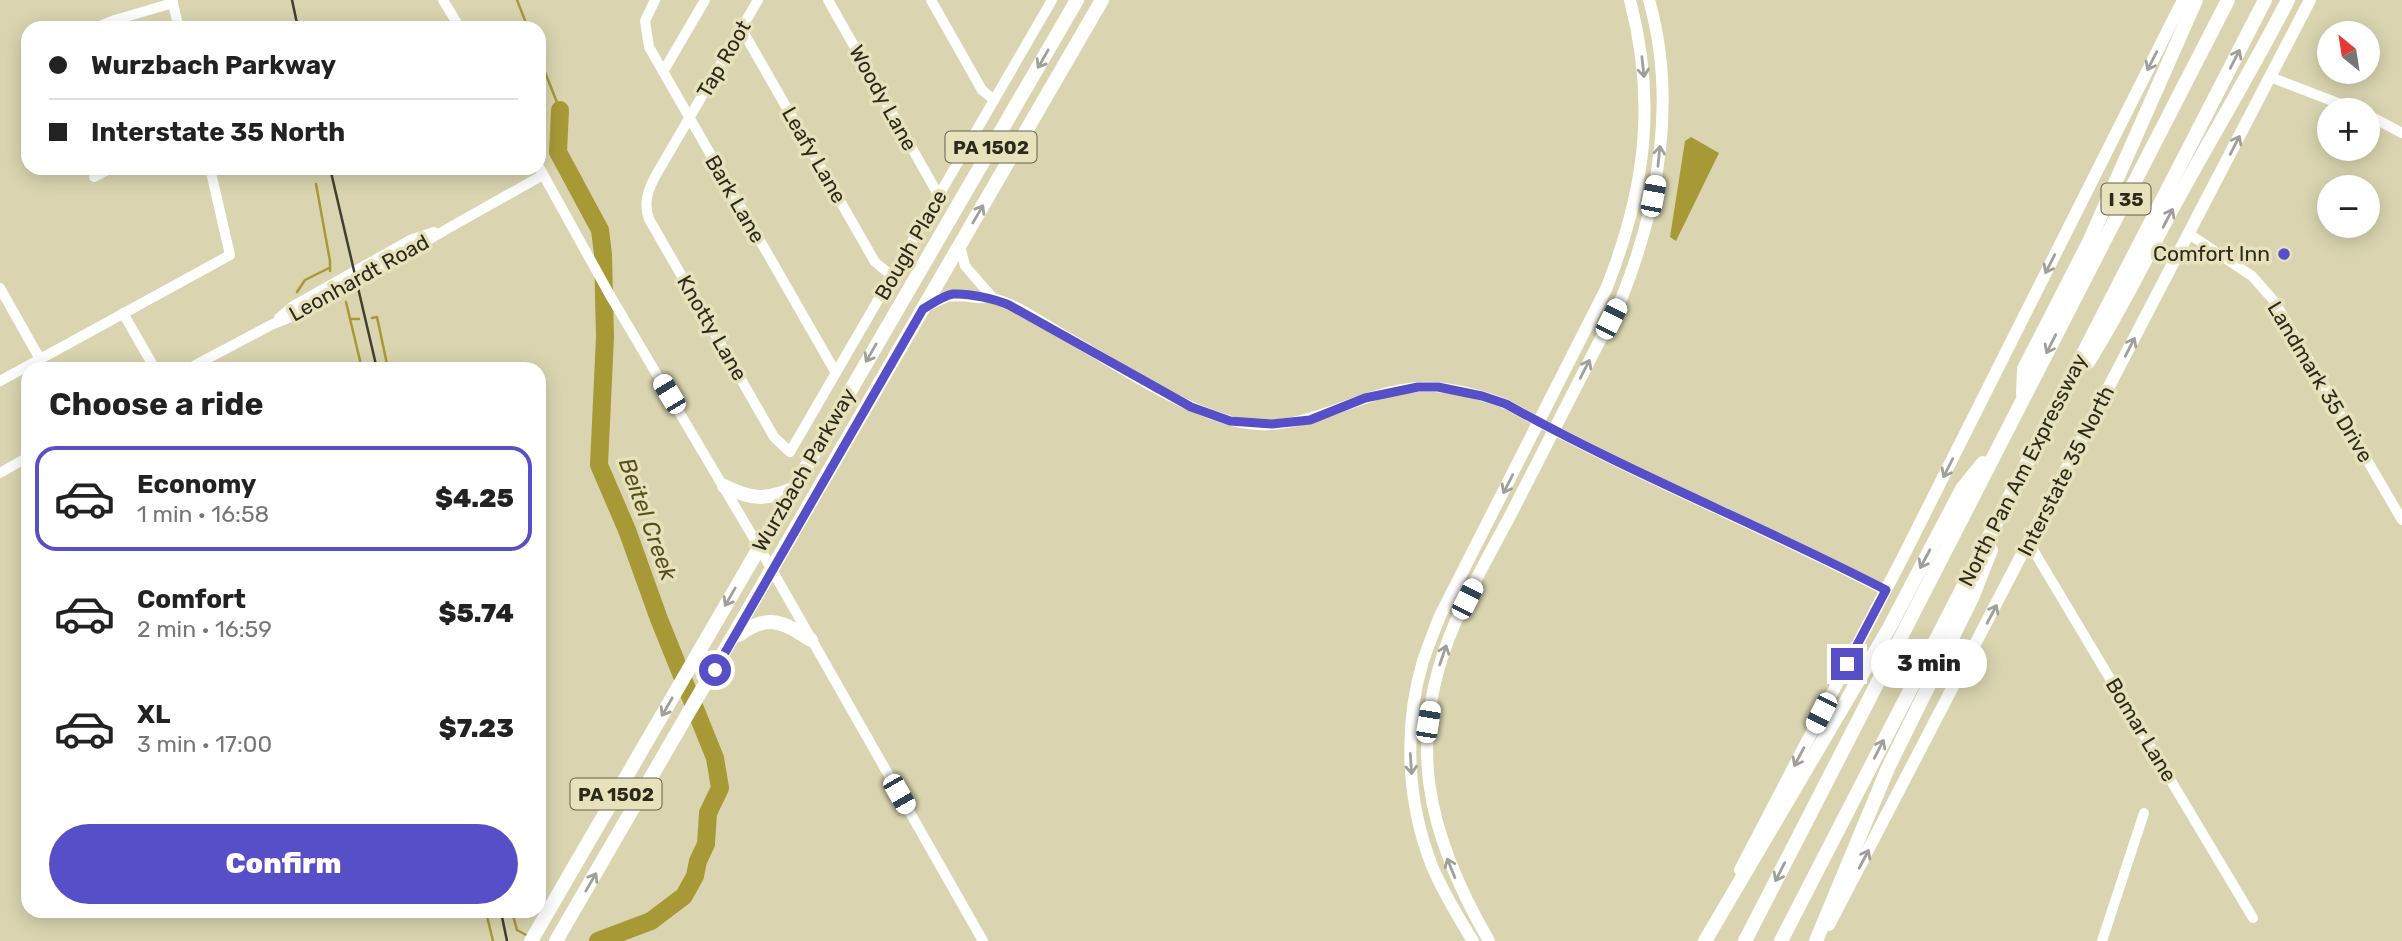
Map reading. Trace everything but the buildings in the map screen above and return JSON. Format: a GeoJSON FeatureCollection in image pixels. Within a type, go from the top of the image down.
{"type":"FeatureCollection","features":[{"type":"Feature","properties":{"kind":"highway","name":"Wurzbach Parkway"},"geometry":{"type":"LineString","coordinates":[[546,915],[1077,0]]}},
{"type":"Feature","properties":{"kind":"highway","name":"Wurzbach Parkway"},"geometry":{"type":"LineString","coordinates":[[556,941],[1102,0]]}},
{"type":"Feature","properties":{"kind":"highway"},"geometry":{"type":"LineString","coordinates":[[2023,398],[2024,369],[2094,231],[2196,0]]}},
{"type":"Feature","properties":{"kind":"highway","name":"North Pan Am Expressway"},"geometry":{"type":"LineString","coordinates":[[1745,941],[2228,0]]}},
{"type":"Feature","properties":{"kind":"highway","name":"North Pan Am Expressway"},"geometry":{"type":"LineString","coordinates":[[1781,941],[2265,0]]}},
{"type":"Feature","properties":{"kind":"highway"},"geometry":{"type":"LineString","coordinates":[[2035,446],[2115,319],[2170,213],[2238,95],[2288,0]]}},
{"type":"Feature","properties":{"kind":"highway"},"geometry":{"type":"LineString","coordinates":[[1704,941],[1888,630],[1962,489],[2001,440]]}},
{"type":"Feature","properties":{"kind":"highway"},"geometry":{"type":"LineString","coordinates":[[1818,941],[1888,768],[1972,597],[2026,463]]}},
{"type":"Feature","properties":{"kind":"highway"},"geometry":{"type":"LineString","coordinates":[[724,486],[757,498],[771,497],[793,489]]}},
{"type":"Feature","properties":{"kind":"highway"},"geometry":{"type":"LineString","coordinates":[[732,640],[754,624],[773,621],[793,628],[811,640]]}},
{"type":"Feature","properties":{"kind":"highway","name":"Wurzbach Parkway"},"geometry":{"type":"LineString","coordinates":[[531,941],[544,918]]}},
{"type":"Feature","properties":{"kind":"main road"},"geometry":{"type":"LineString","coordinates":[[1467,939],[1441,885],[1422,836],[1413,792],[1409,749],[1412,721],[1423,662],[1440,617],[1607,287],[1628,231],[1639,186],[1645,95],[1640,47],[1630,0]]}},
{"type":"Feature","properties":{"kind":"main road"},"geometry":{"type":"LineString","coordinates":[[1489,941],[1457,882],[1438,831],[1428,778],[1428,722],[1439,666],[1455,623],[1635,267],[1650,213],[1660,151],[1662,113],[1656,33],[1649,0]]}},
{"type":"Feature","properties":{"kind":"main road"},"geometry":{"type":"LineString","coordinates":[[1704,941],[1886,590],[2183,0]]}},
{"type":"Feature","properties":{"kind":"main road","name":"Interstate 35 North"},"geometry":{"type":"LineString","coordinates":[[1818,941],[2029,543],[2310,0]]}},
{"type":"Feature","properties":{"kind":"main road"},"geometry":{"type":"LineString","coordinates":[[1412,721],[1428,722]]}},
{"type":"Feature","properties":{"kind":"street"},"geometry":{"type":"LineString","coordinates":[[443,0],[456,21]]}},
{"type":"Feature","properties":{"kind":"street","name":"Bark Lane"},"geometry":{"type":"LineString","coordinates":[[655,0],[645,21],[649,47],[836,373]]}},
{"type":"Feature","properties":{"kind":"street"},"geometry":{"type":"LineString","coordinates":[[663,72],[705,0]]}},
{"type":"Feature","properties":{"kind":"street","name":"Tap Root"},"geometry":{"type":"LineString","coordinates":[[646,197],[656,175],[758,0]]}},
{"type":"Feature","properties":{"kind":"street","name":"Woody Lane"},"geometry":{"type":"LineString","coordinates":[[828,0],[939,196]]}},
{"type":"Feature","properties":{"kind":"street"},"geometry":{"type":"LineString","coordinates":[[931,0],[982,90],[994,100]]}},
{"type":"Feature","properties":{"kind":"street"},"geometry":{"type":"LineString","coordinates":[[1038,0],[1050,3]]}},
{"type":"Feature","properties":{"kind":"street"},"geometry":{"type":"LineString","coordinates":[[112,21],[173,2],[177,21]]}},
{"type":"Feature","properties":{"kind":"street","name":"Bough Place"},"geometry":{"type":"LineString","coordinates":[[790,452],[1050,3]]}},
{"type":"Feature","properties":{"kind":"street","name":"Leafy Lane"},"geometry":{"type":"LineString","coordinates":[[741,29],[876,262],[892,276]]}},
{"type":"Feature","properties":{"kind":"street"},"geometry":{"type":"LineString","coordinates":[[2270,77],[2325,98]]}},
{"type":"Feature","properties":{"kind":"street"},"geometry":{"type":"LineString","coordinates":[[2380,121],[2402,133]]}},
{"type":"Feature","properties":{"kind":"street"},"geometry":{"type":"LineString","coordinates":[[94,177],[98,175]]}},
{"type":"Feature","properties":{"kind":"street"},"geometry":{"type":"LineString","coordinates":[[35,362],[230,255],[212,175]]}},
{"type":"Feature","properties":{"kind":"street","name":"Leonhardt Road"},"geometry":{"type":"LineString","coordinates":[[201,362],[352,285],[534,175]]}},
{"type":"Feature","properties":{"kind":"street"},"geometry":{"type":"LineString","coordinates":[[543,175],[611,297],[772,569],[983,941]]}},
{"type":"Feature","properties":{"kind":"street","name":"Knotty Lane"},"geometry":{"type":"LineString","coordinates":[[646,197],[649,219],[774,438],[790,452]]}},
{"type":"Feature","properties":{"kind":"street","name":"Landmark 35 Drive"},"geometry":{"type":"LineString","coordinates":[[2189,234],[2252,276],[2275,302],[2402,520]]}},
{"type":"Feature","properties":{"kind":"street"},"geometry":{"type":"LineString","coordinates":[[960,245],[965,266],[993,298]]}},
{"type":"Feature","properties":{"kind":"street"},"geometry":{"type":"LineString","coordinates":[[0,288],[40,359]]}},
{"type":"Feature","properties":{"kind":"street"},"geometry":{"type":"LineString","coordinates":[[923,309],[955,294],[993,298],[1024,312],[1191,407],[1230,421],[1248,424],[1310,420],[1393,391],[1428,387],[1482,396],[1506,404],[1674,491],[1798,545],[1886,590]]}},
{"type":"Feature","properties":{"kind":"street"},"geometry":{"type":"LineString","coordinates":[[123,313],[152,362]]}},
{"type":"Feature","properties":{"kind":"street"},"geometry":{"type":"LineString","coordinates":[[0,381],[21,369]]}},
{"type":"Feature","properties":{"kind":"street"},"geometry":{"type":"LineString","coordinates":[[0,473],[21,461]]}},
{"type":"Feature","properties":{"kind":"street","name":"Bomar Lane"},"geometry":{"type":"LineString","coordinates":[[2029,543],[2253,918]]}},
{"type":"Feature","properties":{"kind":"street"},"geometry":{"type":"LineString","coordinates":[[2102,941],[2144,813]]}},
{"type":"Feature","properties":{"kind":"street"},"geometry":{"type":"LineString","coordinates":[[1467,939],[1482,929]]}},
{"type":"Feature","properties":{"kind":"shaded area"},"geometry":{"type":"Polygon","coordinates":[[[1691,137],[1719,153],[1676,241],[1670,237],[1685,141],[1691,137]]]}},
{"type":"Feature","properties":{"kind":"waterway","name":"Beitel Creek"},"geometry":{"type":"LineString","coordinates":[[517,0],[525,21]]}},
{"type":"Feature","properties":{"kind":"waterway","name":"Beitel Creek"},"geometry":{"type":"LineString","coordinates":[[546,75],[560,110]]}},
{"type":"Feature","properties":{"kind":"waterway","name":"Beitel Creek"},"geometry":{"type":"LineString","coordinates":[[560,110],[558,152],[600,230],[603,254],[605,337],[599,465],[627,530],[659,619],[715,758],[720,788],[708,813],[706,844],[695,876],[684,896],[651,921],[598,941]]}},
{"type":"Feature","properties":{"kind":"waterway"},"geometry":{"type":"LineString","coordinates":[[316,184],[330,271]]}},
{"type":"Feature","properties":{"kind":"waterway"},"geometry":{"type":"LineString","coordinates":[[297,292],[305,280],[329,268]]}},
{"type":"Feature","properties":{"kind":"waterway"},"geometry":{"type":"LineString","coordinates":[[346,302],[360,362]]}},
{"type":"Feature","properties":{"kind":"waterway"},"geometry":{"type":"LineString","coordinates":[[372,318],[377,317],[387,362]]}},
{"type":"Feature","properties":{"kind":"waterway"},"geometry":{"type":"LineString","coordinates":[[351,319],[359,319]]}},
{"type":"Feature","properties":{"kind":"waterway"},"geometry":{"type":"LineString","coordinates":[[487,918],[493,941]]}},
{"type":"Feature","properties":{"kind":"waterway"},"geometry":{"type":"LineString","coordinates":[[514,918],[517,930],[528,936]]}},
{"type":"Feature","properties":{"kind":"railway"},"geometry":{"type":"LineString","coordinates":[[292,0],[296,21]]}},
{"type":"Feature","properties":{"kind":"railway"},"geometry":{"type":"LineString","coordinates":[[332,175],[375,362]]}},
{"type":"Feature","properties":{"kind":"railway"},"geometry":{"type":"LineString","coordinates":[[502,918],[507,941]]}},
{"type":"Feature","properties":{"kind":"place","name":"Comfort Inn"},"geometry":{"type":"Point","coordinates":[2284,254]}},
{"type":"Feature","properties":{"kind":"route"},"geometry":{"type":"LineString","coordinates":[[715,670],[923,309],[955,294],[993,298],[1009,305],[1191,407],[1230,421],[1272,424],[1310,420],[1365,398],[1418,387],[1438,387],[1506,404],[1674,491],[1798,545],[1886,590],[1847,664]]}}]}
